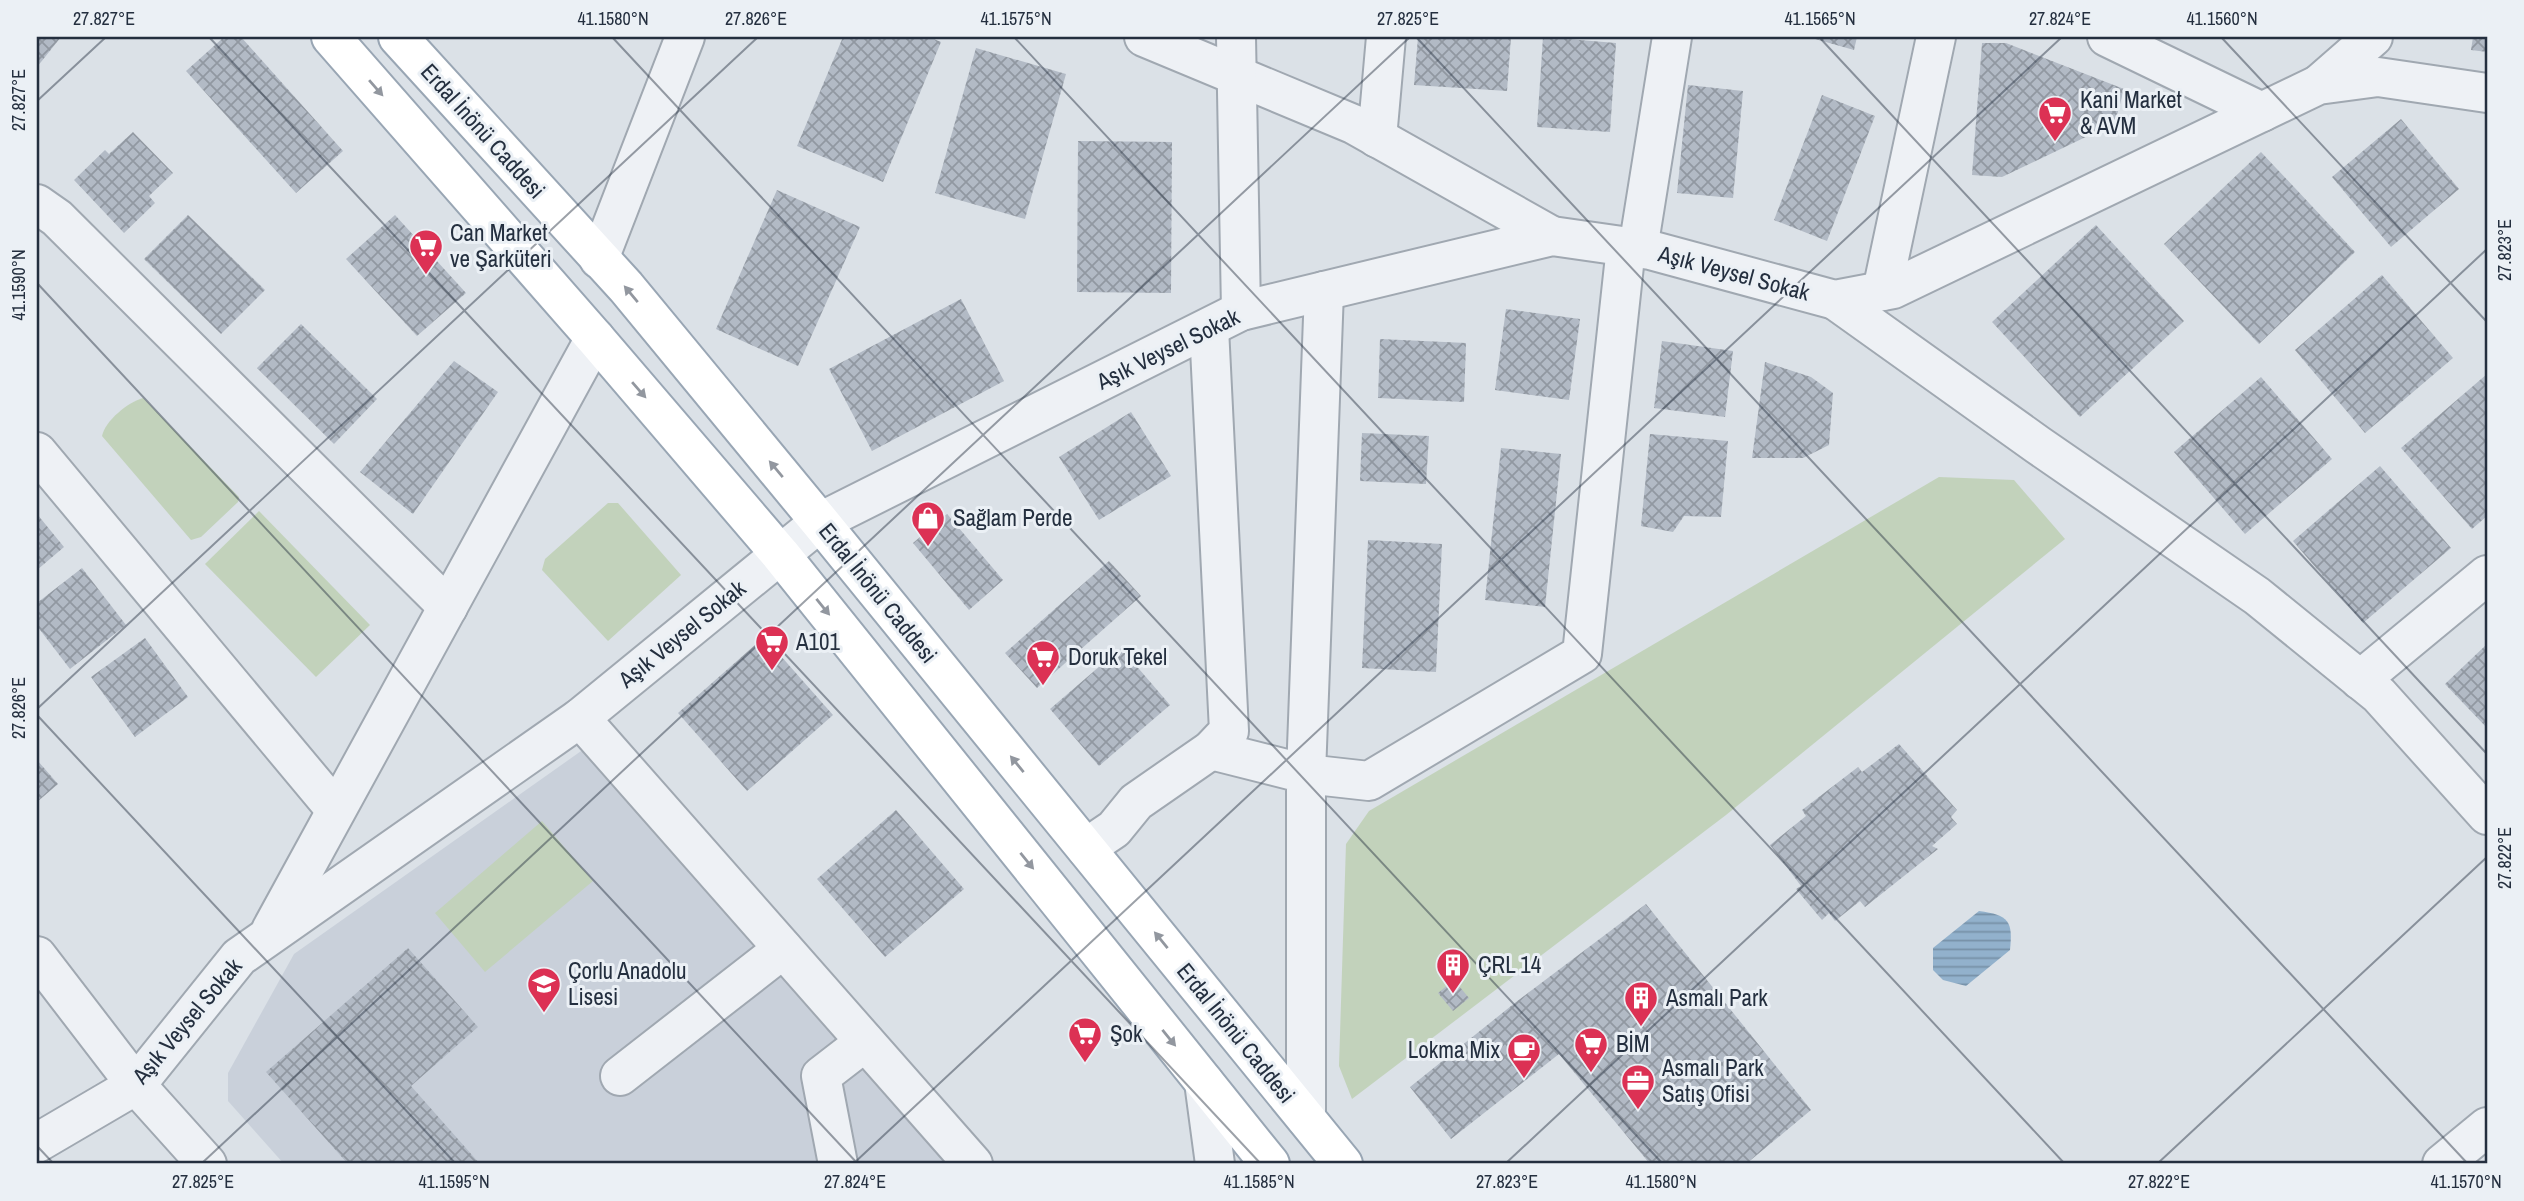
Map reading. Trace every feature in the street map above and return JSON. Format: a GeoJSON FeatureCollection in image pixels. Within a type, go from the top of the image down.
{"type":"FeatureCollection","features":[{"type":"Feature","properties":{"kind":"main road"},"geometry":{"type":"LineString","coordinates":[[331,37],[780,554],[1270,1164]]}},
{"type":"Feature","properties":{"kind":"main road","name":"Erdal İnönü Caddesi"},"geometry":{"type":"LineString","coordinates":[[398,37],[626,287],[1343,1164]]}},
{"type":"Feature","properties":{"kind":"street"},"geometry":{"type":"LineString","coordinates":[[599,260],[685,37]]}},
{"type":"Feature","properties":{"kind":"street"},"geometry":{"type":"LineString","coordinates":[[1144,37],[1353,124],[1552,236]]}},
{"type":"Feature","properties":{"kind":"street"},"geometry":{"type":"LineString","coordinates":[[1086,848],[1114,829],[1136,802],[1211,750],[1229,731],[1225,319],[1237,76],[1236,37]]}},
{"type":"Feature","properties":{"kind":"street"},"geometry":{"type":"LineString","coordinates":[[1377,138],[1386,37]]}},
{"type":"Feature","properties":{"kind":"street"},"geometry":{"type":"LineString","coordinates":[[1211,750],[1306,774],[1369,781],[1582,654],[1632,248],[1672,37]]}},
{"type":"Feature","properties":{"kind":"street"},"geometry":{"type":"LineString","coordinates":[[1882,291],[1936,37]]}},
{"type":"Feature","properties":{"kind":"street"},"geometry":{"type":"LineString","coordinates":[[2108,37],[2262,112]]}},
{"type":"Feature","properties":{"kind":"street"},"geometry":{"type":"LineString","coordinates":[[2318,85],[2373,37]]}},
{"type":"Feature","properties":{"kind":"street","name":"Aşık Veysel Sokak"},"geometry":{"type":"LineString","coordinates":[[37,1143],[136,1085],[239,957],[580,718],[820,522],[1225,319],[1324,291],[1552,236],[1632,248],[1835,300],[1893,289],[2318,85],[2378,77],[2487,93]]}},
{"type":"Feature","properties":{"kind":"street"},"geometry":{"type":"LineString","coordinates":[[37,204],[57,218],[448,607]]}},
{"type":"Feature","properties":{"kind":"street"},"geometry":{"type":"LineString","coordinates":[[1306,1118],[1306,774],[1324,291]]}},
{"type":"Feature","properties":{"kind":"street"},"geometry":{"type":"LineString","coordinates":[[1835,300],[2038,445],[2257,596],[2379,695],[2487,815]]}},
{"type":"Feature","properties":{"kind":"street"},"geometry":{"type":"LineString","coordinates":[[266,938],[595,338]]}},
{"type":"Feature","properties":{"kind":"street"},"geometry":{"type":"LineString","coordinates":[[37,452],[337,810]]}},
{"type":"Feature","properties":{"kind":"street"},"geometry":{"type":"LineString","coordinates":[[2360,680],[2487,575]]}},
{"type":"Feature","properties":{"kind":"street"},"geometry":{"type":"LineString","coordinates":[[580,718],[973,1164]]}},
{"type":"Feature","properties":{"kind":"street"},"geometry":{"type":"LineString","coordinates":[[620,1076],[783,949]]}},
{"type":"Feature","properties":{"kind":"street"},"geometry":{"type":"LineString","coordinates":[[37,956],[136,1085],[207,1164]]}},
{"type":"Feature","properties":{"kind":"street"},"geometry":{"type":"LineString","coordinates":[[838,1164],[821,1076],[865,1042]]}},
{"type":"Feature","properties":{"kind":"street"},"geometry":{"type":"LineString","coordinates":[[1205,1082],[1215,1164]]}},
{"type":"Feature","properties":{"kind":"street"},"geometry":{"type":"LineString","coordinates":[[2442,1164],[2487,1127]]}},
{"type":"Feature","properties":{"kind":"shaded area","name":"Çorlu Anadolu Lisesi"},"geometry":{"type":"Polygon","coordinates":[[[584,749],[965,1164],[284,1164],[228,1101],[228,1073],[294,954],[584,749]]]}},
{"type":"Feature","properties":{"kind":"green space"},"geometry":{"type":"Polygon","coordinates":[[[143,398],[239,497],[238,502],[201,537],[191,540],[102,436],[118,413],[143,398]]]}},
{"type":"Feature","properties":{"kind":"green space"},"geometry":{"type":"Polygon","coordinates":[[[1939,477],[2014,480],[2065,539],[1726,815],[1352,1099],[1339,1066],[1346,844],[1369,811],[1939,477]]]}},
{"type":"Feature","properties":{"kind":"green space"},"geometry":{"type":"Polygon","coordinates":[[[608,503],[618,503],[681,575],[608,641],[542,570],[545,559],[608,503]]]}},
{"type":"Feature","properties":{"kind":"green space"},"geometry":{"type":"Polygon","coordinates":[[[259,511],[370,625],[316,677],[205,564],[259,511]]]}},
{"type":"Feature","properties":{"kind":"green space"},"geometry":{"type":"Polygon","coordinates":[[[542,821],[593,881],[485,972],[435,913],[542,821]]]}},
{"type":"Feature","properties":{"kind":"water"},"geometry":{"type":"Polygon","coordinates":[[[1979,911],[2003,917],[2007,921],[2011,932],[2010,950],[1966,986],[1943,980],[1933,970],[1933,948],[1979,911]]]}},
{"type":"Feature","properties":{"kind":"building"},"geometry":{"type":"Polygon","coordinates":[[[37,37],[61,37],[37,67],[37,37]]]}},
{"type":"Feature","properties":{"kind":"building"},"geometry":{"type":"Polygon","coordinates":[[[224,37],[241,37],[343,151],[296,193],[186,71],[224,37]]]}},
{"type":"Feature","properties":{"kind":"building"},"geometry":{"type":"Polygon","coordinates":[[[843,37],[929,37],[941,42],[883,182],[797,146],[843,37]]]}},
{"type":"Feature","properties":{"kind":"building"},"geometry":{"type":"Polygon","coordinates":[[[1418,37],[1511,37],[1507,91],[1414,85],[1418,37]]]}},
{"type":"Feature","properties":{"kind":"building"},"geometry":{"type":"Polygon","coordinates":[[[1543,37],[1616,43],[1610,132],[1537,127],[1543,37]]]}},
{"type":"Feature","properties":{"kind":"building"},"geometry":{"type":"Polygon","coordinates":[[[1808,37],[1857,37],[1854,50],[1808,37]]]}},
{"type":"Feature","properties":{"kind":"building"},"geometry":{"type":"Polygon","coordinates":[[[2473,37],[2487,37],[2487,52],[2471,50],[2473,37]]]}},
{"type":"Feature","properties":{"kind":"building"},"geometry":{"type":"Polygon","coordinates":[[[1982,43],[2006,43],[2124,89],[2115,123],[2002,177],[1972,175],[1982,43]]]}},
{"type":"Feature","properties":{"kind":"building"},"geometry":{"type":"Polygon","coordinates":[[[976,48],[1066,74],[1025,219],[935,193],[976,48]]]}},
{"type":"Feature","properties":{"kind":"building"},"geometry":{"type":"Polygon","coordinates":[[[1688,85],[1743,91],[1733,198],[1677,193],[1688,85]]]}},
{"type":"Feature","properties":{"kind":"building"},"geometry":{"type":"Polygon","coordinates":[[[1822,95],[1875,116],[1827,241],[1774,220],[1822,95]]]}},
{"type":"Feature","properties":{"kind":"building"},"geometry":{"type":"Polygon","coordinates":[[[2401,119],[2459,189],[2391,247],[2332,177],[2401,119]]]}},
{"type":"Feature","properties":{"kind":"building"},"geometry":{"type":"Polygon","coordinates":[[[133,132],[173,173],[149,196],[155,203],[124,233],[74,180],[105,150],[109,154],[133,132]]]}},
{"type":"Feature","properties":{"kind":"building"},"geometry":{"type":"Polygon","coordinates":[[[1078,141],[1172,142],[1171,293],[1077,292],[1078,141]]]}},
{"type":"Feature","properties":{"kind":"building"},"geometry":{"type":"Polygon","coordinates":[[[2261,152],[2355,252],[2259,344],[2164,244],[2261,152]]]}},
{"type":"Feature","properties":{"kind":"building"},"geometry":{"type":"Polygon","coordinates":[[[777,190],[860,227],[798,366],[716,329],[777,190]]]}},
{"type":"Feature","properties":{"kind":"building"},"geometry":{"type":"Polygon","coordinates":[[[188,215],[265,290],[221,334],[144,259],[188,215]]]}},
{"type":"Feature","properties":{"kind":"building"},"geometry":{"type":"Polygon","coordinates":[[[395,215],[466,293],[417,336],[346,259],[395,215]]]}},
{"type":"Feature","properties":{"kind":"building"},"geometry":{"type":"Polygon","coordinates":[[[2096,225],[2184,321],[2080,417],[1992,322],[2096,225]]]}},
{"type":"Feature","properties":{"kind":"building"},"geometry":{"type":"Polygon","coordinates":[[[2382,275],[2453,358],[2365,433],[2295,350],[2382,275]]]}},
{"type":"Feature","properties":{"kind":"building"},"geometry":{"type":"Polygon","coordinates":[[[961,299],[1004,381],[872,451],[829,369],[961,299]]]}},
{"type":"Feature","properties":{"kind":"building"},"geometry":{"type":"Polygon","coordinates":[[[1506,309],[1580,319],[1569,400],[1495,390],[1506,309]]]}},
{"type":"Feature","properties":{"kind":"building"},"geometry":{"type":"Polygon","coordinates":[[[301,324],[377,399],[334,444],[257,368],[301,324]]]}},
{"type":"Feature","properties":{"kind":"building"},"geometry":{"type":"Polygon","coordinates":[[[1380,339],[1466,343],[1464,402],[1378,398],[1380,339]]]}},
{"type":"Feature","properties":{"kind":"building"},"geometry":{"type":"Polygon","coordinates":[[[1662,341],[1733,351],[1725,417],[1654,408],[1662,341]]]}},
{"type":"Feature","properties":{"kind":"building"},"geometry":{"type":"Polygon","coordinates":[[[454,361],[498,392],[413,514],[360,472],[454,361]]]}},
{"type":"Feature","properties":{"kind":"building"},"geometry":{"type":"Polygon","coordinates":[[[1765,362],[1811,377],[1833,393],[1829,445],[1803,458],[1752,458],[1765,362]]]}},
{"type":"Feature","properties":{"kind":"building"},"geometry":{"type":"Polygon","coordinates":[[[2487,374],[2487,516],[2472,529],[2401,448],[2487,374]]]}},
{"type":"Feature","properties":{"kind":"building"},"geometry":{"type":"Polygon","coordinates":[[[2261,377],[2332,459],[2245,534],[2174,452],[2261,377]]]}},
{"type":"Feature","properties":{"kind":"building"},"geometry":{"type":"Polygon","coordinates":[[[1131,412],[1171,476],[1099,520],[1059,457],[1131,412]]]}},
{"type":"Feature","properties":{"kind":"building"},"geometry":{"type":"Polygon","coordinates":[[[1362,433],[1429,436],[1426,484],[1360,481],[1362,433]]]}},
{"type":"Feature","properties":{"kind":"building"},"geometry":{"type":"Polygon","coordinates":[[[1650,434],[1728,441],[1721,517],[1684,516],[1673,532],[1641,526],[1650,434]]]}},
{"type":"Feature","properties":{"kind":"building"},"geometry":{"type":"Polygon","coordinates":[[[1501,448],[1561,454],[1545,607],[1485,600],[1501,448]]]}},
{"type":"Feature","properties":{"kind":"building"},"geometry":{"type":"Polygon","coordinates":[[[2380,466],[2451,548],[2363,623],[2293,541],[2380,466]]]}},
{"type":"Feature","properties":{"kind":"building"},"geometry":{"type":"Polygon","coordinates":[[[37,514],[64,547],[37,570],[37,514]]]}},
{"type":"Feature","properties":{"kind":"building"},"geometry":{"type":"Polygon","coordinates":[[[947,514],[1003,580],[969,610],[913,543],[947,514]]]}},
{"type":"Feature","properties":{"kind":"building"},"geometry":{"type":"Polygon","coordinates":[[[1368,540],[1442,544],[1436,672],[1362,668],[1368,540]]]}},
{"type":"Feature","properties":{"kind":"building"},"geometry":{"type":"Polygon","coordinates":[[[1109,561],[1141,596],[1037,688],[1005,653],[1109,561]]]}},
{"type":"Feature","properties":{"kind":"building"},"geometry":{"type":"Polygon","coordinates":[[[82,568],[126,625],[70,669],[37,626],[37,603],[82,568]]]}},
{"type":"Feature","properties":{"kind":"building"},"geometry":{"type":"Polygon","coordinates":[[[764,637],[833,715],[747,791],[678,713],[764,637]]]}},
{"type":"Feature","properties":{"kind":"building"},"geometry":{"type":"Polygon","coordinates":[[[145,638],[188,697],[135,737],[91,677],[145,638]]]}},
{"type":"Feature","properties":{"kind":"building"},"geometry":{"type":"Polygon","coordinates":[[[2487,644],[2487,728],[2445,684],[2487,644]]]}},
{"type":"Feature","properties":{"kind":"building"},"geometry":{"type":"Polygon","coordinates":[[[1121,648],[1170,705],[1099,766],[1050,709],[1121,648]]]}},
{"type":"Feature","properties":{"kind":"building"},"geometry":{"type":"Polygon","coordinates":[[[1899,744],[1957,810],[1951,817],[1957,824],[1932,846],[1938,849],[1865,907],[1860,901],[1835,921],[1829,913],[1822,920],[1796,889],[1801,886],[1770,845],[1806,816],[1802,810],[1858,767],[1862,772],[1899,744]]]}},
{"type":"Feature","properties":{"kind":"building"},"geometry":{"type":"Polygon","coordinates":[[[37,760],[58,784],[37,802],[37,760]]]}},
{"type":"Feature","properties":{"kind":"building"},"geometry":{"type":"Polygon","coordinates":[[[896,810],[964,889],[885,957],[817,879],[896,810]]]}},
{"type":"Feature","properties":{"kind":"building","name":"Asmalı Park"},"geometry":{"type":"Polygon","coordinates":[[[1646,904],[1811,1110],[1746,1164],[1650,1164],[1559,1054],[1451,1139],[1410,1087],[1516,1002],[1646,904]]]}},
{"type":"Feature","properties":{"kind":"building"},"geometry":{"type":"Polygon","coordinates":[[[408,948],[478,1027],[411,1086],[480,1164],[348,1164],[266,1072],[408,948]]]}},
{"type":"Feature","properties":{"kind":"building","name":"ÇRL 14"},"geometry":{"type":"Polygon","coordinates":[[[1454,980],[1469,998],[1453,1011],[1438,993],[1454,980]]]}},
{"type":"Feature","properties":{"kind":"place","name":"Kani Market & AVM"},"geometry":{"type":"Point","coordinates":[2055,143]}},
{"type":"Feature","properties":{"kind":"place","name":"Can Market ve Şarküteri"},"geometry":{"type":"Point","coordinates":[426,276]}},
{"type":"Feature","properties":{"kind":"place","name":"Sağlam Perde"},"geometry":{"type":"Point","coordinates":[928,548]}},
{"type":"Feature","properties":{"kind":"place","name":"A101"},"geometry":{"type":"Point","coordinates":[772,672]}},
{"type":"Feature","properties":{"kind":"place","name":"Doruk Tekel"},"geometry":{"type":"Point","coordinates":[1043,687]}},
{"type":"Feature","properties":{"kind":"place","name":"ÇRL 14"},"geometry":{"type":"Point","coordinates":[1453,995]}},
{"type":"Feature","properties":{"kind":"place","name":"Çorlu Anadolu Lisesi"},"geometry":{"type":"Point","coordinates":[544,1014]}},
{"type":"Feature","properties":{"kind":"place","name":"Asmalı Park"},"geometry":{"type":"Point","coordinates":[1641,1028]}},
{"type":"Feature","properties":{"kind":"place","name":"Şok"},"geometry":{"type":"Point","coordinates":[1085,1064]}},
{"type":"Feature","properties":{"kind":"place","name":"BİM"},"geometry":{"type":"Point","coordinates":[1591,1074]}},
{"type":"Feature","properties":{"kind":"place","name":"Lokma Mix"},"geometry":{"type":"Point","coordinates":[1524,1080]}},
{"type":"Feature","properties":{"kind":"place","name":"Asmalı Park Satış Ofisi"},"geometry":{"type":"Point","coordinates":[1638,1111]}}]}
